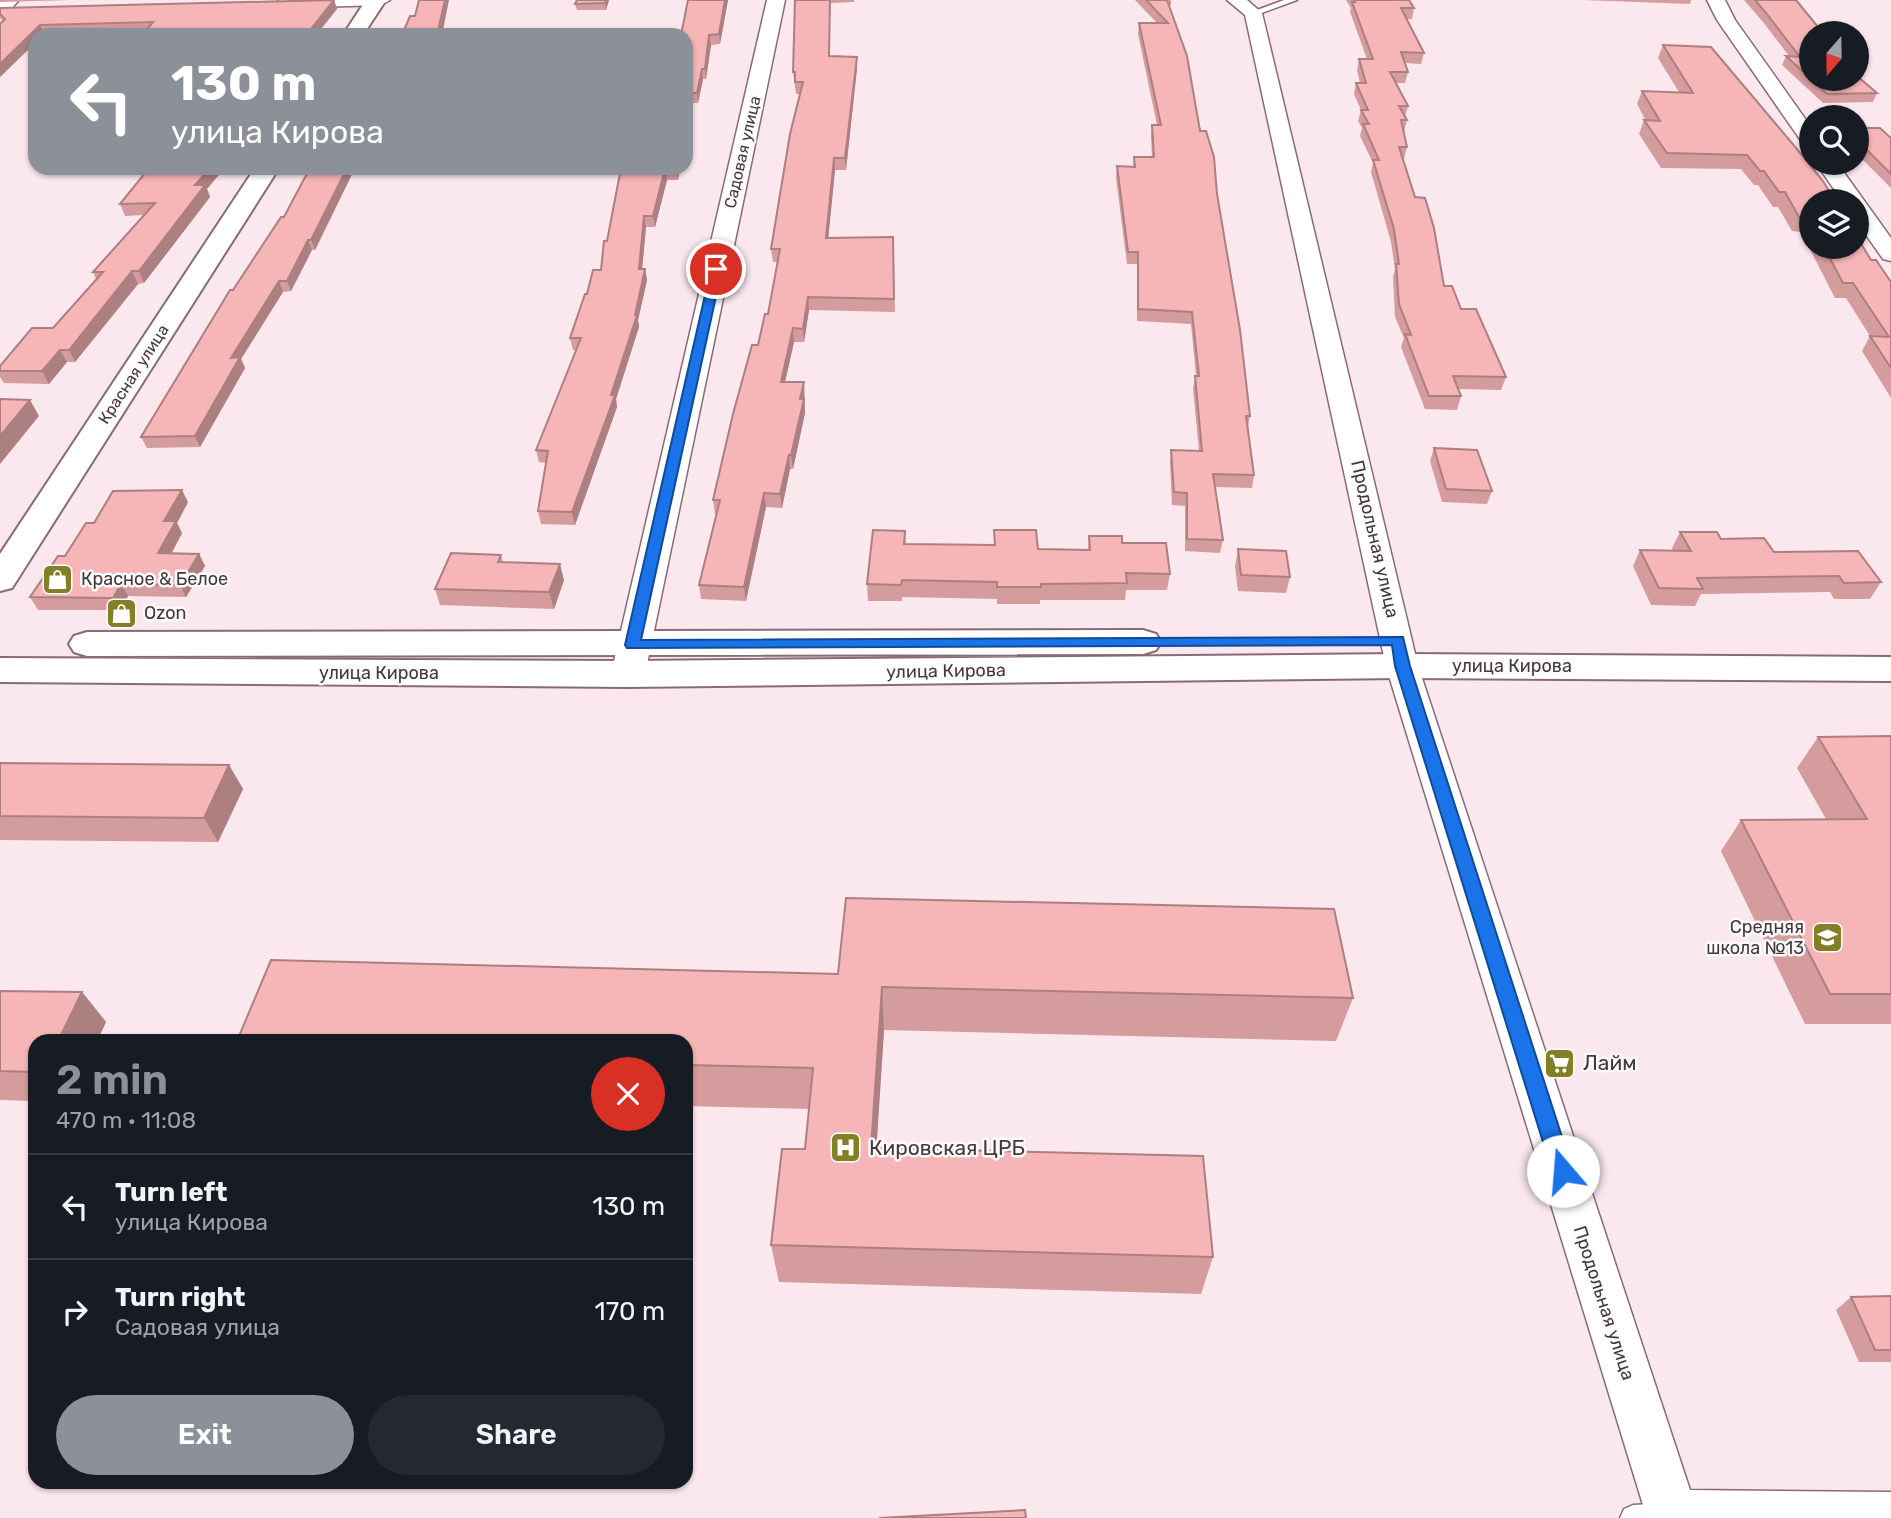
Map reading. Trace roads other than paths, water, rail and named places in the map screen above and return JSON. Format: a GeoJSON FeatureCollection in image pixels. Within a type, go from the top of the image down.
{"type":"FeatureCollection","features":[{"type":"Feature","properties":{"kind":"street"},"geometry":{"type":"LineString","coordinates":[[0,9],[10,0]]}},
{"type":"Feature","properties":{"kind":"street"},"geometry":{"type":"LineString","coordinates":[[264,3],[377,0]]}},
{"type":"Feature","properties":{"kind":"street"},"geometry":{"type":"LineString","coordinates":[[358,28],[377,0]]}},
{"type":"Feature","properties":{"kind":"street","name":"Садовая улица"},"geometry":{"type":"LineString","coordinates":[[630,659],[776,0]]}},
{"type":"Feature","properties":{"kind":"street"},"geometry":{"type":"LineString","coordinates":[[1716,0],[1726,20],[1799,124]]}},
{"type":"Feature","properties":{"kind":"street","name":"Продольная улица"},"geometry":{"type":"LineString","coordinates":[[1245,6],[1400,653],[1660,1517]]}},
{"type":"Feature","properties":{"kind":"street"},"geometry":{"type":"LineString","coordinates":[[0,9],[28,9]]}},
{"type":"Feature","properties":{"kind":"street","name":"Красная улица"},"geometry":{"type":"LineString","coordinates":[[0,580],[262,175]]}},
{"type":"Feature","properties":{"kind":"street"},"geometry":{"type":"LineString","coordinates":[[1869,223],[1891,254]]}},
{"type":"Feature","properties":{"kind":"street","name":"улица Кирова"},"geometry":{"type":"LineString","coordinates":[[0,670],[630,659],[1400,653],[1891,643]]}},
{"type":"Feature","properties":{"kind":"street","name":"улица Кирова"},"geometry":{"type":"LineString","coordinates":[[0,644],[630,659]]}},
{"type":"Feature","properties":{"kind":"street","name":"улица Кирова"},"geometry":{"type":"LineString","coordinates":[[1400,653],[1891,669]]}},
{"type":"Feature","properties":{"kind":"street"},"geometry":{"type":"LineString","coordinates":[[1660,1517],[1891,1518]]}},
{"type":"Feature","properties":{"kind":"lane"},"geometry":{"type":"LineString","coordinates":[[1245,6],[1293,0]]}},
{"type":"Feature","properties":{"kind":"place","name":"Красное & Белое"},"geometry":{"type":"Point","coordinates":[58,579]}},
{"type":"Feature","properties":{"kind":"place","name":"Ozon"},"geometry":{"type":"Point","coordinates":[121,613]}},
{"type":"Feature","properties":{"kind":"place","name":"Средняя школа №13"},"geometry":{"type":"Point","coordinates":[1827,937]}},
{"type":"Feature","properties":{"kind":"place","name":"Лайм"},"geometry":{"type":"Point","coordinates":[1560,1063]}},
{"type":"Feature","properties":{"kind":"place","name":"Кировская ЦРБ"},"geometry":{"type":"Point","coordinates":[846,1148]}}]}
